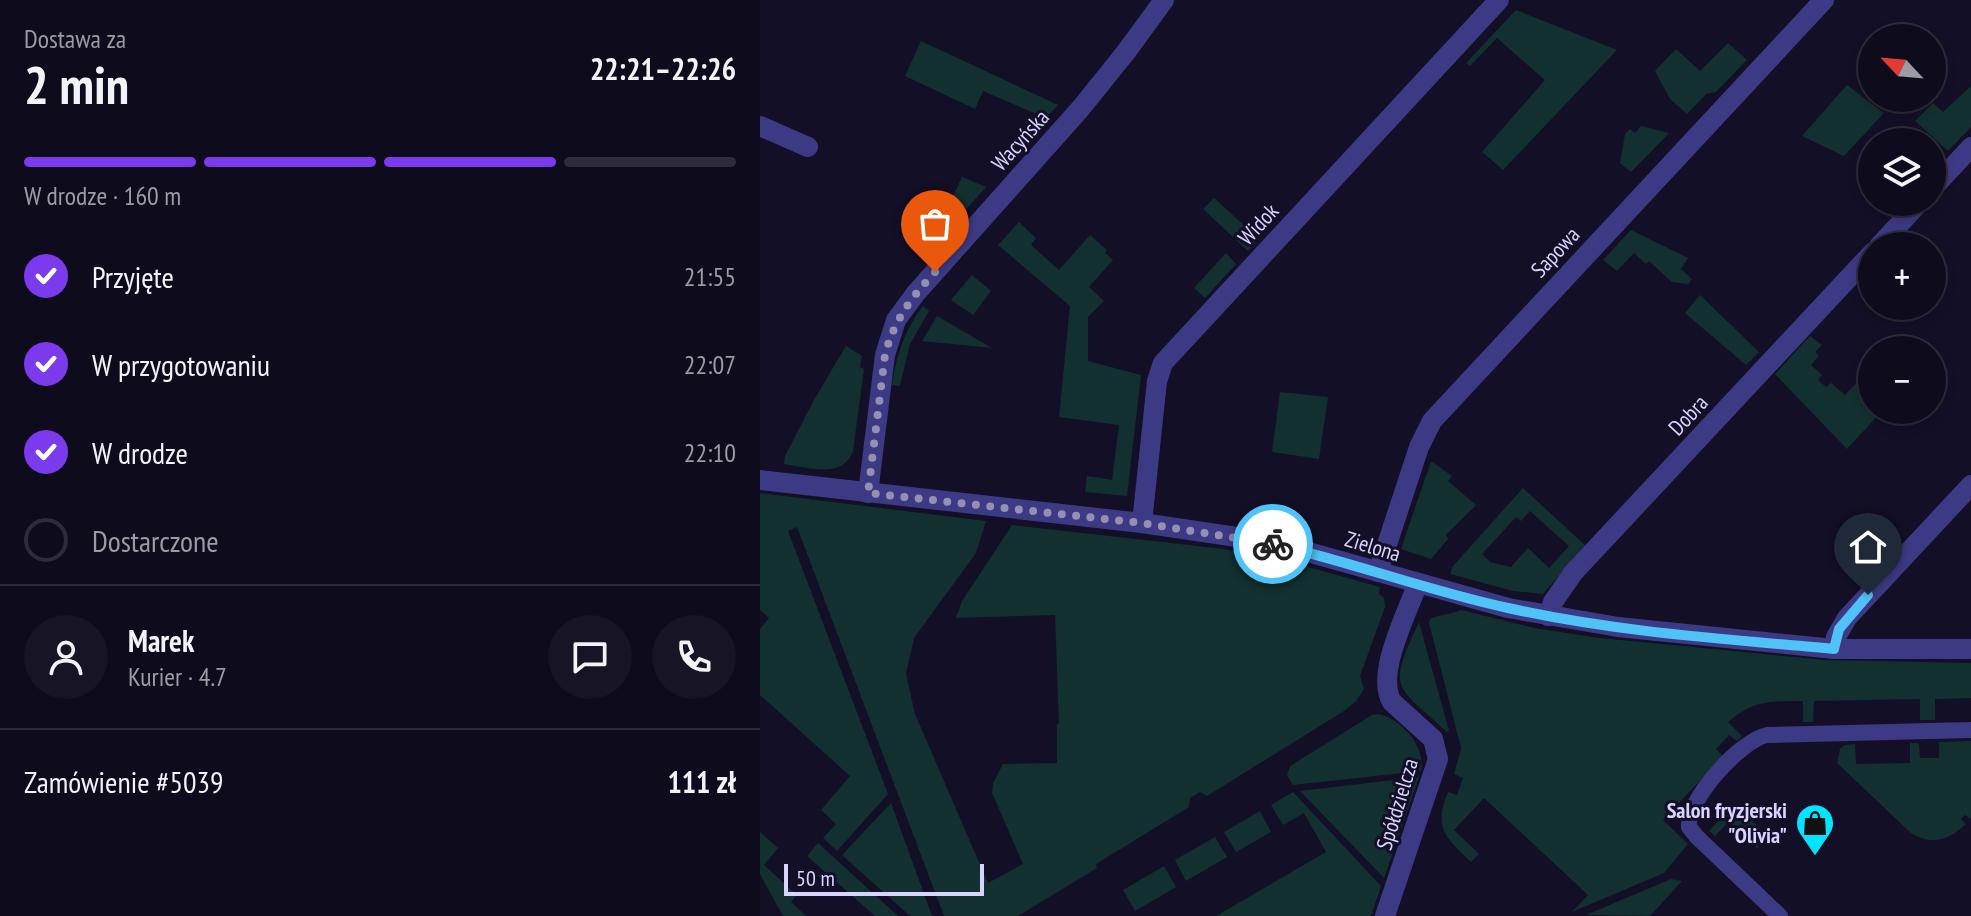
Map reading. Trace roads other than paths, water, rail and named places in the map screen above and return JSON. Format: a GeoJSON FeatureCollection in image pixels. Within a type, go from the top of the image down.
{"type":"FeatureCollection","features":[{"type":"Feature","properties":{"kind":"street","name":"Wacyńska"},"geometry":{"type":"LineString","coordinates":[[868,493],[885,355],[896,320],[916,293],[1101,85],[1164,0]]}},
{"type":"Feature","properties":{"kind":"street","name":"Widok"},"geometry":{"type":"LineString","coordinates":[[1142,523],[1157,381],[1163,363],[1499,0]]}},
{"type":"Feature","properties":{"kind":"street","name":"Sapowa"},"geometry":{"type":"LineString","coordinates":[[1378,572],[1419,447],[1432,421],[1824,0]]}},
{"type":"Feature","properties":{"kind":"street"},"geometry":{"type":"LineString","coordinates":[[760,126],[808,147]]}},
{"type":"Feature","properties":{"kind":"street"},"geometry":{"type":"LineString","coordinates":[[1946,174],[1971,147]]}},
{"type":"Feature","properties":{"kind":"street"},"geometry":{"type":"LineString","coordinates":[[1892,232],[1907,216]]}},
{"type":"Feature","properties":{"kind":"street","name":"Dobra"},"geometry":{"type":"LineString","coordinates":[[1548,616],[1553,602],[1573,573],[1858,268]]}},
{"type":"Feature","properties":{"kind":"street","name":"Zielona"},"geometry":{"type":"LineString","coordinates":[[760,480],[1142,523],[1237,537],[1308,552],[1417,585],[1548,616],[1634,629],[1834,649],[1971,649]]}},
{"type":"Feature","properties":{"kind":"street"},"geometry":{"type":"LineString","coordinates":[[1834,649],[1836,637],[1847,618],[1971,485]]}},
{"type":"Feature","properties":{"kind":"street","name":"Spółdzielcza"},"geometry":{"type":"LineString","coordinates":[[1385,916],[1438,759],[1433,739],[1388,695],[1387,670],[1417,585]]}},
{"type":"Feature","properties":{"kind":"lane"},"geometry":{"type":"LineString","coordinates":[[1780,916],[1689,827],[1692,808],[1703,790],[1746,745],[1767,735],[1971,730]]}},
{"type":"Feature","properties":{"kind":"place","name":"Salon fryzjerski \"Olivia\""},"geometry":{"type":"Point","coordinates":[1815,857]}}]}
